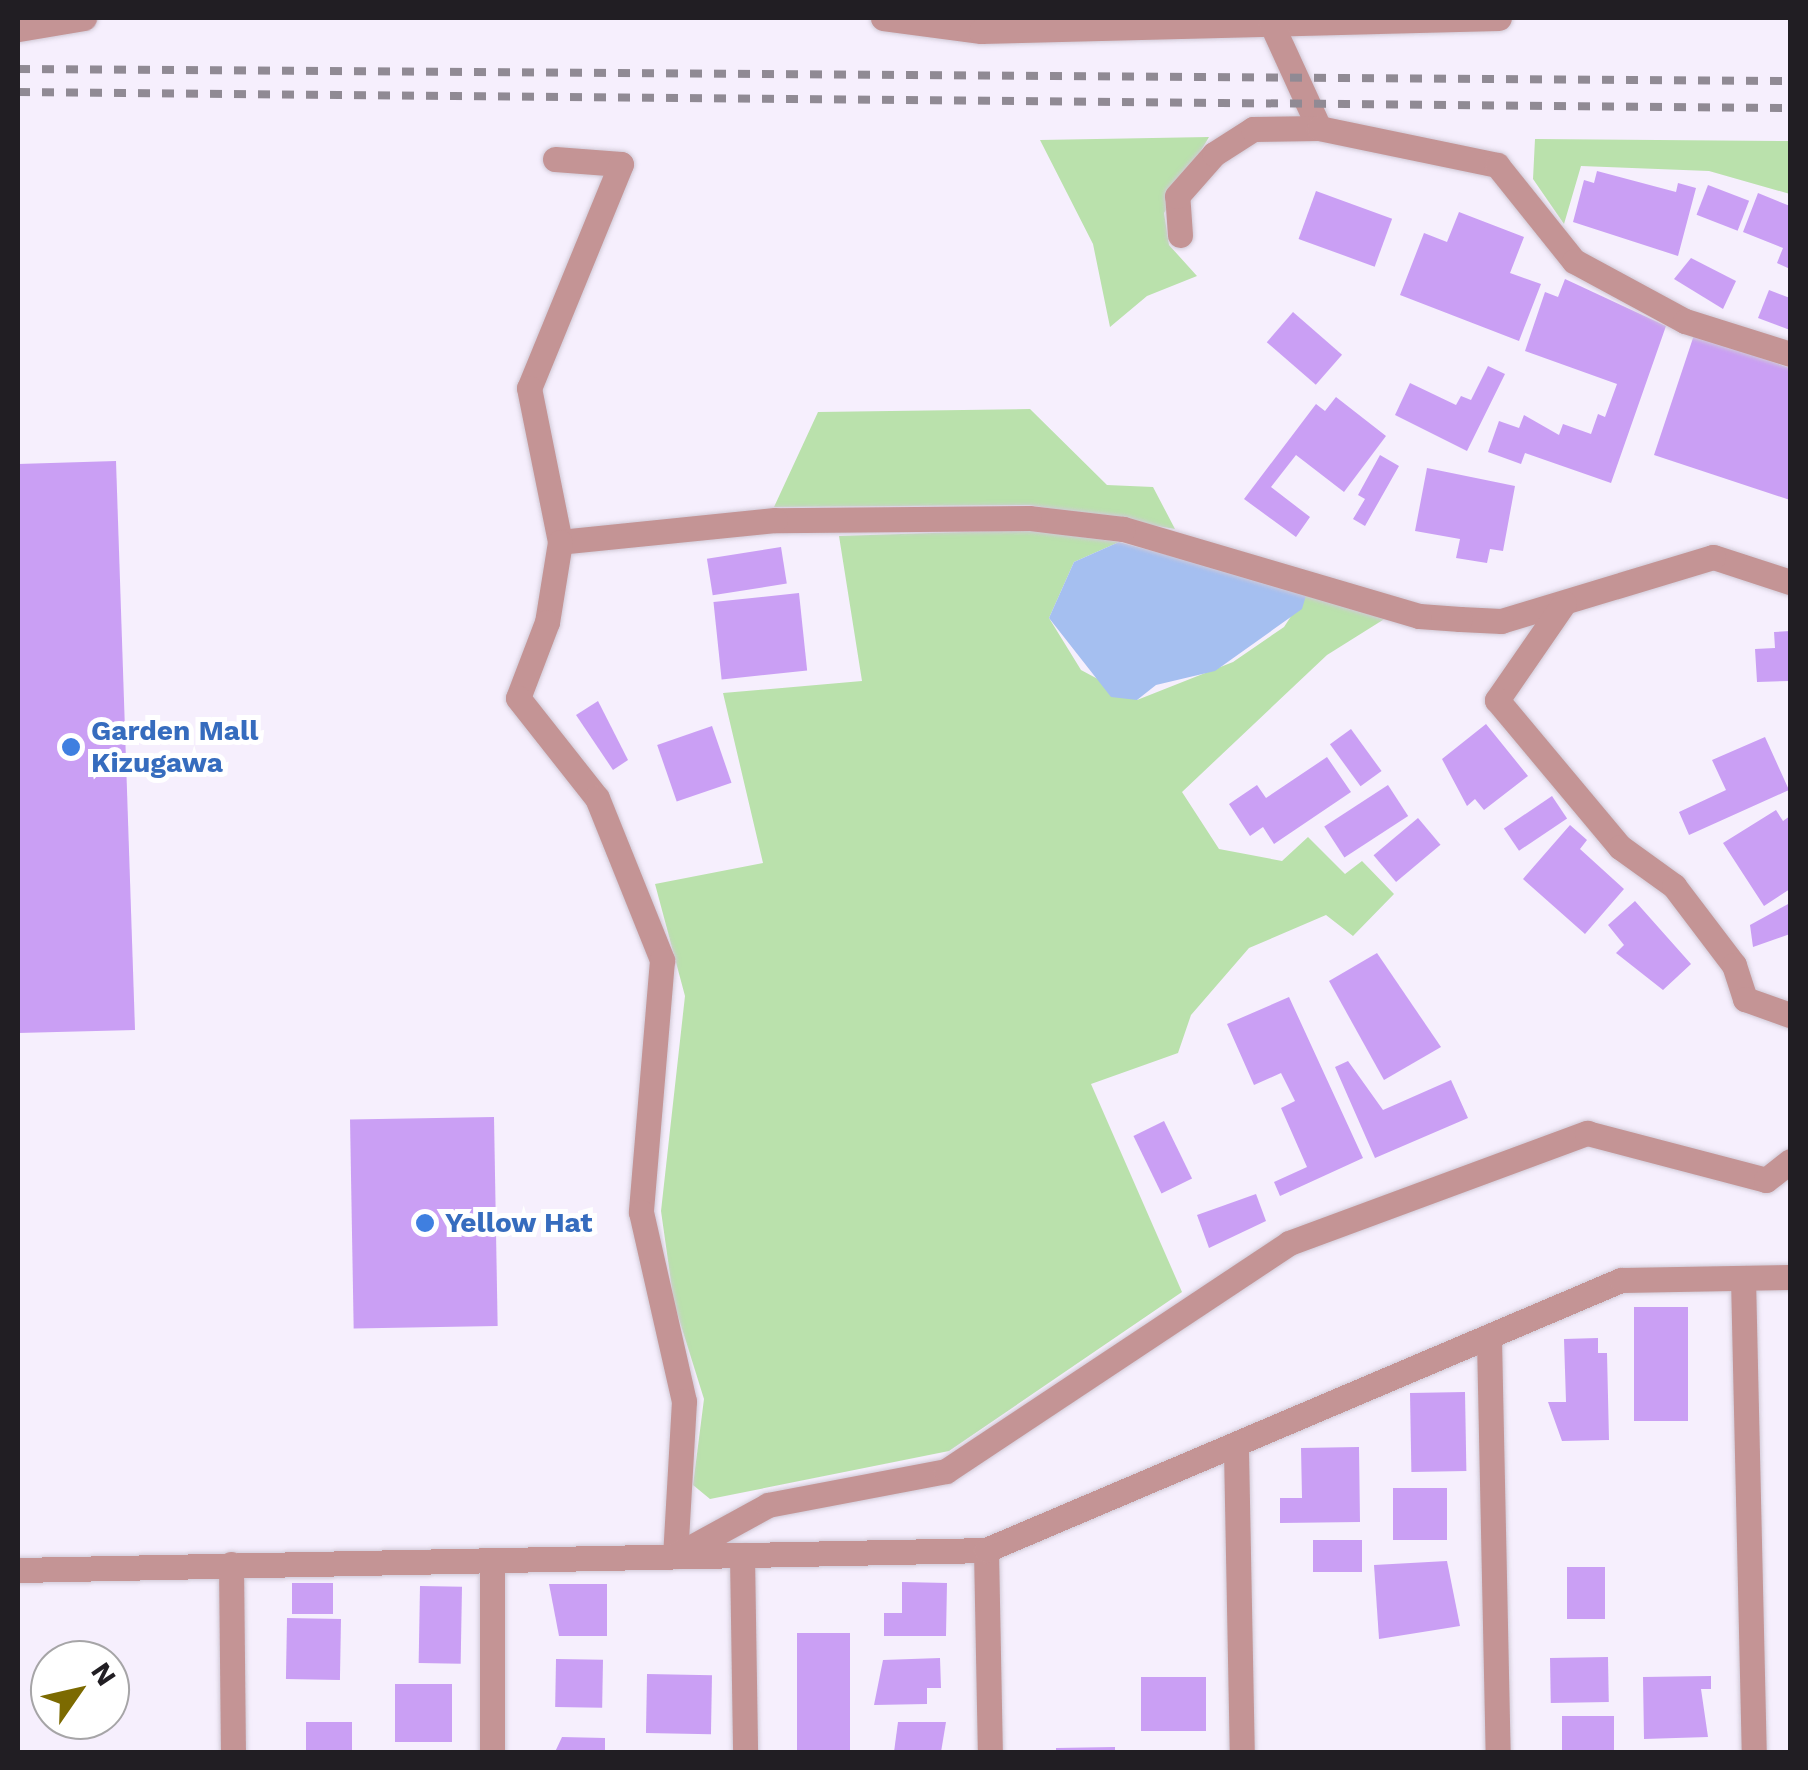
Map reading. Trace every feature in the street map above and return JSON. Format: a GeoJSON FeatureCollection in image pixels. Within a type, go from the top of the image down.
{"type":"FeatureCollection","features":[{"type":"Feature","properties":{"kind":"street"},"geometry":{"type":"LineString","coordinates":[[18,28],[41,20],[84,18]]}},
{"type":"Feature","properties":{"kind":"street"},"geometry":{"type":"LineString","coordinates":[[883,18],[981,31],[1020,22],[1271,23],[1499,18]]}},
{"type":"Feature","properties":{"kind":"street"},"geometry":{"type":"LineString","coordinates":[[1271,23],[1319,128]]}},
{"type":"Feature","properties":{"kind":"street"},"geometry":{"type":"LineString","coordinates":[[1180,235],[1177,196],[1214,154],[1253,129],[1319,128],[1497,164],[1574,262],[1685,321],[1790,354]]}},
{"type":"Feature","properties":{"kind":"street"},"geometry":{"type":"LineString","coordinates":[[555,160],[621,164],[529,388],[560,542],[546,622],[518,698],[597,798],[662,960],[642,1212],[684,1400],[674,1556]]}},
{"type":"Feature","properties":{"kind":"street"},"geometry":{"type":"LineString","coordinates":[[560,542],[775,520],[1029,518],[1228,554],[1419,616],[1500,621],[1713,557],[1790,582]]}},
{"type":"Feature","properties":{"kind":"street"},"geometry":{"type":"LineString","coordinates":[[1564,603],[1497,700],[1620,847],[1674,886],[1734,965],[1746,999],[1790,1015]]}},
{"type":"Feature","properties":{"kind":"street"},"geometry":{"type":"LineString","coordinates":[[674,1556],[768,1506],[946,1472],[1289,1244],[1587,1132],[1766,1180],[1790,1161]]}},
{"type":"Feature","properties":{"kind":"street"},"geometry":{"type":"LineString","coordinates":[[18,1570],[986,1550],[1236,1450],[1621,1280],[1790,1277]]}},
{"type":"Feature","properties":{"kind":"street"},"geometry":{"type":"LineString","coordinates":[[1743,1278],[1754,1752]]}},
{"type":"Feature","properties":{"kind":"street"},"geometry":{"type":"LineString","coordinates":[[1489,1339],[1498,1752]]}},
{"type":"Feature","properties":{"kind":"street"},"geometry":{"type":"LineString","coordinates":[[1236,1450],[1242,1752]]}},
{"type":"Feature","properties":{"kind":"street"},"geometry":{"type":"LineString","coordinates":[[986,1550],[990,1752]]}},
{"type":"Feature","properties":{"kind":"street"},"geometry":{"type":"LineString","coordinates":[[742,1555],[744,1752]]}},
{"type":"Feature","properties":{"kind":"street"},"geometry":{"type":"LineString","coordinates":[[492,1560],[492,1752]]}},
{"type":"Feature","properties":{"kind":"street"},"geometry":{"type":"LineString","coordinates":[[230,1564],[233,1752]]}},
{"type":"Feature","properties":{"kind":"green space"},"geometry":{"type":"Polygon","coordinates":[[[1209,137],[1164,213],[1169,245],[1197,276],[1147,296],[1110,327],[1093,244],[1040,140],[1209,137]]]}},
{"type":"Feature","properties":{"kind":"green space"},"geometry":{"type":"Polygon","coordinates":[[[1535,139],[1790,141],[1790,194],[1709,171],[1581,166],[1564,224],[1533,179],[1535,139]]]}},
{"type":"Feature","properties":{"kind":"green space"},"geometry":{"type":"Polygon","coordinates":[[[1030,409],[1107,485],[1153,487],[1175,529],[1029,505],[774,507],[818,412],[1030,409]]]}},
{"type":"Feature","properties":{"kind":"green space"},"geometry":{"type":"Polygon","coordinates":[[[1028,530],[1119,542],[1074,562],[1049,618],[1081,670],[1137,700],[1233,662],[1284,627],[1307,592],[1386,618],[1327,655],[1182,792],[1219,849],[1282,861],[1308,837],[1345,874],[1362,861],[1394,894],[1353,936],[1326,915],[1249,948],[1191,1015],[1178,1053],[1091,1084],[1182,1292],[949,1451],[710,1499],[693,1485],[704,1399],[674,1303],[661,1211],[685,996],[655,884],[763,863],[723,693],[862,681],[839,536],[1028,530]]]}},
{"type":"Feature","properties":{"kind":"water"},"geometry":{"type":"Polygon","coordinates":[[[1119,542],[1307,592],[1302,609],[1215,671],[1156,685],[1137,700],[1111,697],[1049,618],[1074,562],[1119,542]]]}},
{"type":"Feature","properties":{"kind":"building"},"geometry":{"type":"Polygon","coordinates":[[[1597,171],[1676,192],[1678,183],[1696,188],[1678,256],[1573,222],[1584,180],[1594,183],[1597,171]]]}},
{"type":"Feature","properties":{"kind":"building"},"geometry":{"type":"Polygon","coordinates":[[[1708,185],[1749,201],[1738,231],[1697,215],[1708,185]]]}},
{"type":"Feature","properties":{"kind":"building"},"geometry":{"type":"Polygon","coordinates":[[[1316,191],[1392,219],[1375,267],[1299,239],[1316,191]]]}},
{"type":"Feature","properties":{"kind":"building"},"geometry":{"type":"Polygon","coordinates":[[[1758,193],[1790,206],[1790,269],[1777,263],[1783,248],[1743,232],[1758,193]]]}},
{"type":"Feature","properties":{"kind":"building"},"geometry":{"type":"Polygon","coordinates":[[[1459,212],[1524,237],[1510,273],[1541,284],[1519,341],[1400,295],[1424,233],[1447,242],[1459,212]]]}},
{"type":"Feature","properties":{"kind":"building"},"geometry":{"type":"Polygon","coordinates":[[[1691,258],[1736,281],[1723,309],[1674,279],[1691,258]]]}},
{"type":"Feature","properties":{"kind":"building"},"geometry":{"type":"Polygon","coordinates":[[[1565,279],[1666,326],[1611,483],[1525,453],[1521,464],[1488,452],[1499,421],[1519,428],[1524,415],[1559,435],[1563,424],[1591,434],[1598,414],[1605,417],[1617,384],[1525,351],[1545,292],[1558,297],[1565,279]]]}},
{"type":"Feature","properties":{"kind":"building"},"geometry":{"type":"Polygon","coordinates":[[[1769,290],[1790,298],[1790,330],[1758,318],[1769,290]]]}},
{"type":"Feature","properties":{"kind":"building"},"geometry":{"type":"Polygon","coordinates":[[[1293,312],[1342,355],[1316,385],[1267,342],[1293,312]]]}},
{"type":"Feature","properties":{"kind":"building"},"geometry":{"type":"Polygon","coordinates":[[[1694,335],[1790,368],[1790,500],[1654,455],[1694,335]]]}},
{"type":"Feature","properties":{"kind":"building"},"geometry":{"type":"Polygon","coordinates":[[[1488,366],[1505,374],[1467,451],[1395,415],[1410,383],[1456,405],[1461,396],[1471,400],[1488,366]]]}},
{"type":"Feature","properties":{"kind":"building"},"geometry":{"type":"Polygon","coordinates":[[[1336,397],[1386,436],[1344,492],[1296,455],[1271,487],[1310,517],[1296,537],[1244,499],[1316,404],[1325,411],[1336,397]]]}},
{"type":"Feature","properties":{"kind":"building"},"geometry":{"type":"Polygon","coordinates":[[[1380,455],[1399,466],[1365,526],[1353,519],[1365,499],[1358,495],[1380,455]]]}},
{"type":"Feature","properties":{"kind":"building","name":"Garden Mall Kizugawa"},"geometry":{"type":"Polygon","coordinates":[[[116,461],[135,1030],[18,1033],[18,464],[116,461]]]}},
{"type":"Feature","properties":{"kind":"building"},"geometry":{"type":"Polygon","coordinates":[[[1427,468],[1515,486],[1503,551],[1490,549],[1487,563],[1456,558],[1460,539],[1415,531],[1427,468]]]}},
{"type":"Feature","properties":{"kind":"building"},"geometry":{"type":"Polygon","coordinates":[[[781,547],[787,584],[713,595],[707,559],[781,547]]]}},
{"type":"Feature","properties":{"kind":"building"},"geometry":{"type":"Polygon","coordinates":[[[799,593],[807,671],[722,680],[713,602],[799,593]]]}},
{"type":"Feature","properties":{"kind":"building"},"geometry":{"type":"Polygon","coordinates":[[[1790,631],[1790,681],[1757,682],[1755,649],[1775,648],[1774,632],[1790,631]]]}},
{"type":"Feature","properties":{"kind":"building"},"geometry":{"type":"Polygon","coordinates":[[[598,701],[628,760],[613,770],[576,715],[598,701]]]}},
{"type":"Feature","properties":{"kind":"building"},"geometry":{"type":"Polygon","coordinates":[[[1486,724],[1528,776],[1484,810],[1475,799],[1467,806],[1442,759],[1486,724]]]}},
{"type":"Feature","properties":{"kind":"building"},"geometry":{"type":"Polygon","coordinates":[[[712,726],[732,783],[677,802],[657,745],[712,726]]]}},
{"type":"Feature","properties":{"kind":"building"},"geometry":{"type":"Polygon","coordinates":[[[1351,729],[1382,771],[1361,786],[1330,744],[1351,729]]]}},
{"type":"Feature","properties":{"kind":"building"},"geometry":{"type":"Polygon","coordinates":[[[1765,737],[1789,790],[1689,835],[1679,812],[1726,790],[1712,760],[1765,737]]]}},
{"type":"Feature","properties":{"kind":"building"},"geometry":{"type":"Polygon","coordinates":[[[1327,757],[1351,792],[1274,844],[1263,827],[1250,836],[1229,804],[1257,785],[1266,798],[1327,757]]]}},
{"type":"Feature","properties":{"kind":"building"},"geometry":{"type":"Polygon","coordinates":[[[1388,785],[1408,816],[1344,857],[1324,826],[1388,785]]]}},
{"type":"Feature","properties":{"kind":"building"},"geometry":{"type":"Polygon","coordinates":[[[1552,796],[1567,818],[1519,851],[1504,828],[1552,796]]]}},
{"type":"Feature","properties":{"kind":"building"},"geometry":{"type":"Polygon","coordinates":[[[1776,810],[1783,821],[1790,816],[1790,889],[1764,906],[1723,843],[1776,810]]]}},
{"type":"Feature","properties":{"kind":"building"},"geometry":{"type":"Polygon","coordinates":[[[1418,818],[1440,845],[1396,882],[1374,855],[1418,818]]]}},
{"type":"Feature","properties":{"kind":"building"},"geometry":{"type":"Polygon","coordinates":[[[1570,825],[1587,840],[1580,849],[1624,889],[1585,934],[1523,879],[1570,825]]]}},
{"type":"Feature","properties":{"kind":"building"},"geometry":{"type":"Polygon","coordinates":[[[1635,901],[1691,964],[1663,990],[1616,953],[1624,945],[1608,925],[1635,901]]]}},
{"type":"Feature","properties":{"kind":"building"},"geometry":{"type":"Polygon","coordinates":[[[1790,903],[1790,934],[1753,947],[1750,925],[1790,903]]]}},
{"type":"Feature","properties":{"kind":"building"},"geometry":{"type":"Polygon","coordinates":[[[1377,953],[1441,1047],[1384,1080],[1329,981],[1377,953]]]}},
{"type":"Feature","properties":{"kind":"building"},"geometry":{"type":"Polygon","coordinates":[[[1289,997],[1363,1158],[1280,1196],[1274,1182],[1307,1167],[1281,1108],[1295,1101],[1281,1073],[1254,1085],[1227,1024],[1289,997]]]}},
{"type":"Feature","properties":{"kind":"building"},"geometry":{"type":"Polygon","coordinates":[[[1348,1061],[1383,1110],[1451,1080],[1468,1118],[1375,1158],[1335,1067],[1348,1061]]]}},
{"type":"Feature","properties":{"kind":"building","name":"Yellow Hat"},"geometry":{"type":"Polygon","coordinates":[[[494,1117],[498,1326],[354,1328],[350,1120],[494,1117]]]}},
{"type":"Feature","properties":{"kind":"building"},"geometry":{"type":"Polygon","coordinates":[[[1164,1121],[1192,1179],[1161,1193],[1133,1136],[1164,1121]]]}},
{"type":"Feature","properties":{"kind":"building"},"geometry":{"type":"Polygon","coordinates":[[[1256,1194],[1266,1221],[1209,1248],[1197,1215],[1256,1194]]]}},
{"type":"Feature","properties":{"kind":"building"},"geometry":{"type":"Polygon","coordinates":[[[1634,1307],[1688,1307],[1688,1421],[1634,1421],[1634,1307]]]}},
{"type":"Feature","properties":{"kind":"building"},"geometry":{"type":"Polygon","coordinates":[[[1598,1338],[1598,1353],[1607,1353],[1609,1440],[1562,1441],[1548,1402],[1566,1402],[1564,1339],[1598,1338]]]}},
{"type":"Feature","properties":{"kind":"building"},"geometry":{"type":"Polygon","coordinates":[[[1465,1392],[1466,1471],[1411,1472],[1410,1393],[1465,1392]]]}},
{"type":"Feature","properties":{"kind":"building"},"geometry":{"type":"Polygon","coordinates":[[[1359,1447],[1360,1522],[1280,1523],[1280,1498],[1302,1498],[1301,1448],[1359,1447]]]}},
{"type":"Feature","properties":{"kind":"building"},"geometry":{"type":"Polygon","coordinates":[[[1393,1488],[1447,1488],[1447,1540],[1393,1540],[1393,1488]]]}},
{"type":"Feature","properties":{"kind":"building"},"geometry":{"type":"Polygon","coordinates":[[[1313,1540],[1362,1540],[1362,1572],[1313,1572],[1313,1540]]]}},
{"type":"Feature","properties":{"kind":"building"},"geometry":{"type":"Polygon","coordinates":[[[1447,1561],[1460,1626],[1379,1639],[1374,1565],[1447,1561]]]}},
{"type":"Feature","properties":{"kind":"building"},"geometry":{"type":"Polygon","coordinates":[[[1567,1567],[1605,1567],[1605,1619],[1567,1619],[1567,1567]]]}},
{"type":"Feature","properties":{"kind":"building"},"geometry":{"type":"Polygon","coordinates":[[[902,1582],[947,1583],[946,1636],[884,1636],[884,1613],[902,1613],[902,1582]]]}},
{"type":"Feature","properties":{"kind":"building"},"geometry":{"type":"Polygon","coordinates":[[[292,1583],[333,1583],[333,1614],[292,1614],[292,1583]]]}},
{"type":"Feature","properties":{"kind":"building"},"geometry":{"type":"Polygon","coordinates":[[[549,1584],[607,1584],[607,1636],[559,1636],[549,1584]]]}},
{"type":"Feature","properties":{"kind":"building"},"geometry":{"type":"Polygon","coordinates":[[[420,1586],[462,1587],[461,1664],[419,1663],[420,1586]]]}},
{"type":"Feature","properties":{"kind":"building"},"geometry":{"type":"Polygon","coordinates":[[[287,1618],[341,1619],[340,1680],[286,1679],[287,1618]]]}},
{"type":"Feature","properties":{"kind":"building"},"geometry":{"type":"Polygon","coordinates":[[[797,1633],[850,1633],[850,1752],[797,1752],[797,1633]]]}},
{"type":"Feature","properties":{"kind":"building"},"geometry":{"type":"Polygon","coordinates":[[[1608,1657],[1609,1702],[1551,1703],[1550,1658],[1608,1657]]]}},
{"type":"Feature","properties":{"kind":"building"},"geometry":{"type":"Polygon","coordinates":[[[940,1658],[941,1688],[927,1688],[927,1704],[874,1705],[883,1660],[940,1658]]]}},
{"type":"Feature","properties":{"kind":"building"},"geometry":{"type":"Polygon","coordinates":[[[556,1659],[603,1660],[602,1708],[555,1707],[556,1659]]]}},
{"type":"Feature","properties":{"kind":"building"},"geometry":{"type":"Polygon","coordinates":[[[647,1674],[712,1675],[711,1734],[646,1733],[647,1674]]]}},
{"type":"Feature","properties":{"kind":"building"},"geometry":{"type":"Polygon","coordinates":[[[1711,1676],[1711,1689],[1701,1689],[1708,1737],[1644,1739],[1643,1677],[1711,1676]]]}},
{"type":"Feature","properties":{"kind":"building"},"geometry":{"type":"Polygon","coordinates":[[[1141,1677],[1206,1677],[1206,1731],[1141,1731],[1141,1677]]]}},
{"type":"Feature","properties":{"kind":"building"},"geometry":{"type":"Polygon","coordinates":[[[395,1684],[452,1684],[452,1742],[395,1742],[395,1684]]]}},
{"type":"Feature","properties":{"kind":"building"},"geometry":{"type":"Polygon","coordinates":[[[1562,1716],[1614,1716],[1614,1752],[1562,1752],[1562,1716]]]}},
{"type":"Feature","properties":{"kind":"building"},"geometry":{"type":"Polygon","coordinates":[[[306,1722],[352,1722],[352,1752],[306,1752],[306,1722]]]}},
{"type":"Feature","properties":{"kind":"building"},"geometry":{"type":"Polygon","coordinates":[[[898,1722],[946,1722],[941,1752],[894,1752],[898,1722]]]}},
{"type":"Feature","properties":{"kind":"building"},"geometry":{"type":"Polygon","coordinates":[[[562,1737],[605,1738],[605,1752],[555,1752],[562,1737]]]}},
{"type":"Feature","properties":{"kind":"building"},"geometry":{"type":"Polygon","coordinates":[[[1115,1747],[1115,1752],[1056,1752],[1056,1748],[1115,1747]]]}},
{"type":"Feature","properties":{"kind":"railway"},"geometry":{"type":"LineString","coordinates":[[18,69],[1790,81]]}},
{"type":"Feature","properties":{"kind":"railway"},"geometry":{"type":"LineString","coordinates":[[18,92],[1790,108]]}},
{"type":"Feature","properties":{"kind":"place","name":"Garden Mall Kizugawa"},"geometry":{"type":"Point","coordinates":[71,747]}},
{"type":"Feature","properties":{"kind":"place","name":"Yellow Hat"},"geometry":{"type":"Point","coordinates":[425,1223]}}]}
